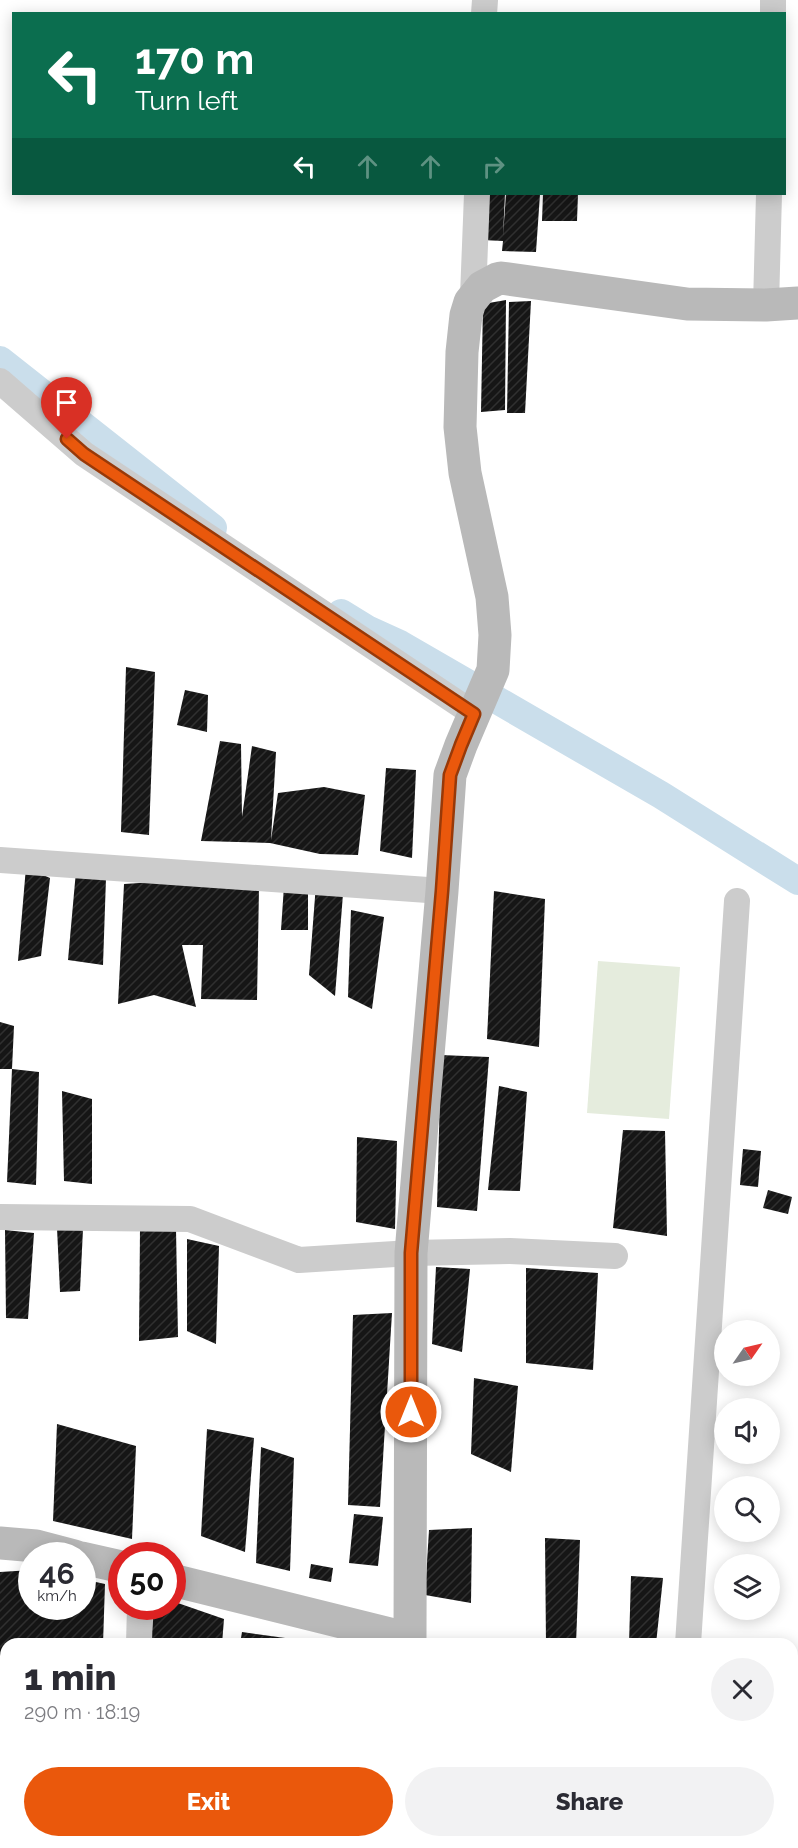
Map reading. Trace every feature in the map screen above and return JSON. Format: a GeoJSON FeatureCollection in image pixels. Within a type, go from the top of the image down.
{"type":"FeatureCollection","features":[{"type":"Feature","properties":{"kind":"main road"},"geometry":{"type":"LineString","coordinates":[[416,1638],[411,1253],[450,775],[493,670],[495,659],[495,617],[492,597],[465,473],[460,427],[462,352],[466,315],[473,296],[496,279],[687,304],[798,303]]}},
{"type":"Feature","properties":{"kind":"main road"},"geometry":{"type":"LineString","coordinates":[[0,1543],[18,1544]]}},
{"type":"Feature","properties":{"kind":"main road"},"geometry":{"type":"LineString","coordinates":[[186,1584],[404,1638]]}},
{"type":"Feature","properties":{"kind":"street"},"geometry":{"type":"LineString","coordinates":[[473,296],[477,195]]}},
{"type":"Feature","properties":{"kind":"street"},"geometry":{"type":"LineString","coordinates":[[766,305],[769,195]]}},
{"type":"Feature","properties":{"kind":"street"},"geometry":{"type":"LineString","coordinates":[[0,381],[84,454],[479,704]]}},
{"type":"Feature","properties":{"kind":"street"},"geometry":{"type":"LineString","coordinates":[[0,860],[442,891]]}},
{"type":"Feature","properties":{"kind":"street"},"geometry":{"type":"LineString","coordinates":[[688,1638],[737,902]]}},
{"type":"Feature","properties":{"kind":"street"},"geometry":{"type":"LineString","coordinates":[[0,1217],[190,1219],[299,1260],[411,1253],[510,1251],[615,1256]]}},
{"type":"Feature","properties":{"kind":"street"},"geometry":{"type":"LineString","coordinates":[[139,1638],[140,1620]]}},
{"type":"Feature","properties":{"kind":"green space"},"geometry":{"type":"Polygon","coordinates":[[[598,961],[680,967],[669,1119],[587,1113],[598,961]]]}},
{"type":"Feature","properties":{"kind":"building"},"geometry":{"type":"Polygon","coordinates":[[[485,195],[505,195],[503,236],[506,195],[540,195],[536,252],[502,251],[503,241],[482,240],[485,195]]]}},
{"type":"Feature","properties":{"kind":"building"},"geometry":{"type":"Polygon","coordinates":[[[543,195],[578,195],[577,221],[542,221],[543,195]]]}},
{"type":"Feature","properties":{"kind":"building"},"geometry":{"type":"Polygon","coordinates":[[[506,300],[505,410],[481,412],[483,304],[506,300]]]}},
{"type":"Feature","properties":{"kind":"building"},"geometry":{"type":"Polygon","coordinates":[[[531,301],[525,413],[507,413],[509,302],[531,301]]]}},
{"type":"Feature","properties":{"kind":"building"},"geometry":{"type":"Polygon","coordinates":[[[126,667],[155,672],[149,835],[121,832],[126,667]]]}},
{"type":"Feature","properties":{"kind":"building"},"geometry":{"type":"Polygon","coordinates":[[[185,690],[208,695],[207,732],[177,725],[185,690]]]}},
{"type":"Feature","properties":{"kind":"building"},"geometry":{"type":"Polygon","coordinates":[[[220,741],[241,744],[242,817],[252,746],[276,752],[271,840],[278,793],[324,787],[365,795],[358,855],[320,854],[270,843],[201,841],[220,741]]]}},
{"type":"Feature","properties":{"kind":"building"},"geometry":{"type":"Polygon","coordinates":[[[386,768],[416,770],[412,858],[380,851],[386,768]]]}},
{"type":"Feature","properties":{"kind":"building"},"geometry":{"type":"Polygon","coordinates":[[[26,867],[50,878],[41,956],[18,961],[26,867]]]}},
{"type":"Feature","properties":{"kind":"building"},"geometry":{"type":"Polygon","coordinates":[[[76,871],[106,878],[103,965],[68,960],[76,871]]]}},
{"type":"Feature","properties":{"kind":"building"},"geometry":{"type":"Polygon","coordinates":[[[185,880],[259,888],[257,1000],[201,999],[203,945],[182,945],[196,1007],[154,995],[118,1004],[124,884],[185,880]]]}},
{"type":"Feature","properties":{"kind":"building"},"geometry":{"type":"Polygon","coordinates":[[[316,884],[343,894],[335,996],[309,975],[316,884]]]}},
{"type":"Feature","properties":{"kind":"building"},"geometry":{"type":"Polygon","coordinates":[[[284,886],[308,888],[308,930],[281,930],[284,886]]]}},
{"type":"Feature","properties":{"kind":"building"},"geometry":{"type":"Polygon","coordinates":[[[494,891],[545,899],[539,1047],[487,1039],[494,891]]]}},
{"type":"Feature","properties":{"kind":"building"},"geometry":{"type":"Polygon","coordinates":[[[351,910],[384,917],[372,1009],[348,997],[351,910]]]}},
{"type":"Feature","properties":{"kind":"building"},"geometry":{"type":"Polygon","coordinates":[[[0,1022],[14,1026],[12,1069],[0,1069],[0,1022]]]}},
{"type":"Feature","properties":{"kind":"building"},"geometry":{"type":"Polygon","coordinates":[[[441,1055],[489,1057],[477,1211],[437,1207],[441,1055]]]}},
{"type":"Feature","properties":{"kind":"building"},"geometry":{"type":"Polygon","coordinates":[[[12,1069],[39,1072],[36,1185],[7,1182],[12,1069]]]}},
{"type":"Feature","properties":{"kind":"building"},"geometry":{"type":"Polygon","coordinates":[[[499,1086],[527,1092],[520,1191],[488,1190],[499,1086]]]}},
{"type":"Feature","properties":{"kind":"building"},"geometry":{"type":"Polygon","coordinates":[[[62,1091],[92,1099],[92,1184],[64,1181],[62,1091]]]}},
{"type":"Feature","properties":{"kind":"building"},"geometry":{"type":"Polygon","coordinates":[[[623,1130],[665,1131],[667,1236],[613,1228],[623,1130]]]}},
{"type":"Feature","properties":{"kind":"building"},"geometry":{"type":"Polygon","coordinates":[[[357,1137],[397,1141],[395,1229],[356,1222],[357,1137]]]}},
{"type":"Feature","properties":{"kind":"building"},"geometry":{"type":"Polygon","coordinates":[[[743,1149],[761,1151],[758,1187],[740,1185],[743,1149]]]}},
{"type":"Feature","properties":{"kind":"building"},"geometry":{"type":"Polygon","coordinates":[[[768,1190],[792,1197],[788,1214],[763,1208],[768,1190]]]}},
{"type":"Feature","properties":{"kind":"building"},"geometry":{"type":"Polygon","coordinates":[[[57,1228],[83,1229],[80,1291],[60,1292],[57,1228]]]}},
{"type":"Feature","properties":{"kind":"building"},"geometry":{"type":"Polygon","coordinates":[[[140,1229],[176,1229],[178,1337],[139,1341],[140,1229]]]}},
{"type":"Feature","properties":{"kind":"building"},"geometry":{"type":"Polygon","coordinates":[[[5,1230],[34,1233],[28,1319],[6,1318],[5,1230]]]}},
{"type":"Feature","properties":{"kind":"building"},"geometry":{"type":"Polygon","coordinates":[[[187,1239],[219,1246],[216,1344],[187,1331],[187,1239]]]}},
{"type":"Feature","properties":{"kind":"building"},"geometry":{"type":"Polygon","coordinates":[[[436,1267],[470,1269],[462,1352],[432,1344],[436,1267]]]}},
{"type":"Feature","properties":{"kind":"building"},"geometry":{"type":"Polygon","coordinates":[[[526,1268],[598,1273],[593,1370],[526,1363],[526,1268]]]}},
{"type":"Feature","properties":{"kind":"building"},"geometry":{"type":"Polygon","coordinates":[[[392,1313],[380,1507],[348,1505],[353,1315],[392,1313]]]}},
{"type":"Feature","properties":{"kind":"building"},"geometry":{"type":"Polygon","coordinates":[[[474,1378],[518,1386],[511,1472],[471,1454],[474,1378]]]}},
{"type":"Feature","properties":{"kind":"building"},"geometry":{"type":"Polygon","coordinates":[[[57,1424],[136,1446],[132,1539],[53,1521],[57,1424]]]}},
{"type":"Feature","properties":{"kind":"building"},"geometry":{"type":"Polygon","coordinates":[[[207,1429],[254,1438],[245,1552],[201,1536],[207,1429]]]}},
{"type":"Feature","properties":{"kind":"building"},"geometry":{"type":"Polygon","coordinates":[[[261,1447],[294,1458],[290,1571],[256,1563],[261,1447]]]}},
{"type":"Feature","properties":{"kind":"building"},"geometry":{"type":"Polygon","coordinates":[[[354,1514],[383,1517],[378,1566],[349,1563],[354,1514]]]}},
{"type":"Feature","properties":{"kind":"building"},"geometry":{"type":"Polygon","coordinates":[[[472,1528],[471,1603],[425,1595],[429,1530],[472,1528]]]}},
{"type":"Feature","properties":{"kind":"building"},"geometry":{"type":"Polygon","coordinates":[[[545,1538],[580,1540],[576,1638],[546,1638],[545,1538]]]}},
{"type":"Feature","properties":{"kind":"building"},"geometry":{"type":"Polygon","coordinates":[[[311,1564],[333,1568],[331,1582],[309,1578],[311,1564]]]}},
{"type":"Feature","properties":{"kind":"building"},"geometry":{"type":"Polygon","coordinates":[[[18,1571],[18,1620],[96,1620],[96,1582],[105,1584],[103,1638],[0,1638],[0,1572],[18,1571]]]}},
{"type":"Feature","properties":{"kind":"building"},"geometry":{"type":"Polygon","coordinates":[[[631,1576],[663,1578],[657,1638],[629,1638],[631,1576]]]}},
{"type":"Feature","properties":{"kind":"building"},"geometry":{"type":"Polygon","coordinates":[[[186,1606],[224,1619],[222,1638],[151,1638],[153,1620],[186,1620],[186,1606]]]}},
{"type":"Feature","properties":{"kind":"building"},"geometry":{"type":"Polygon","coordinates":[[[242,1632],[286,1638],[241,1638],[242,1632]]]}},
{"type":"Feature","properties":{"kind":"waterway"},"geometry":{"type":"LineString","coordinates":[[0,360],[213,528]]}},
{"type":"Feature","properties":{"kind":"waterway"},"geometry":{"type":"LineString","coordinates":[[341,613],[367,629],[400,644],[661,795],[798,881]]}},
{"type":"Feature","properties":{"kind":"route"},"geometry":{"type":"LineString","coordinates":[[67,439],[84,454],[474,714],[450,775],[411,1253],[411,1412]]}}]}
